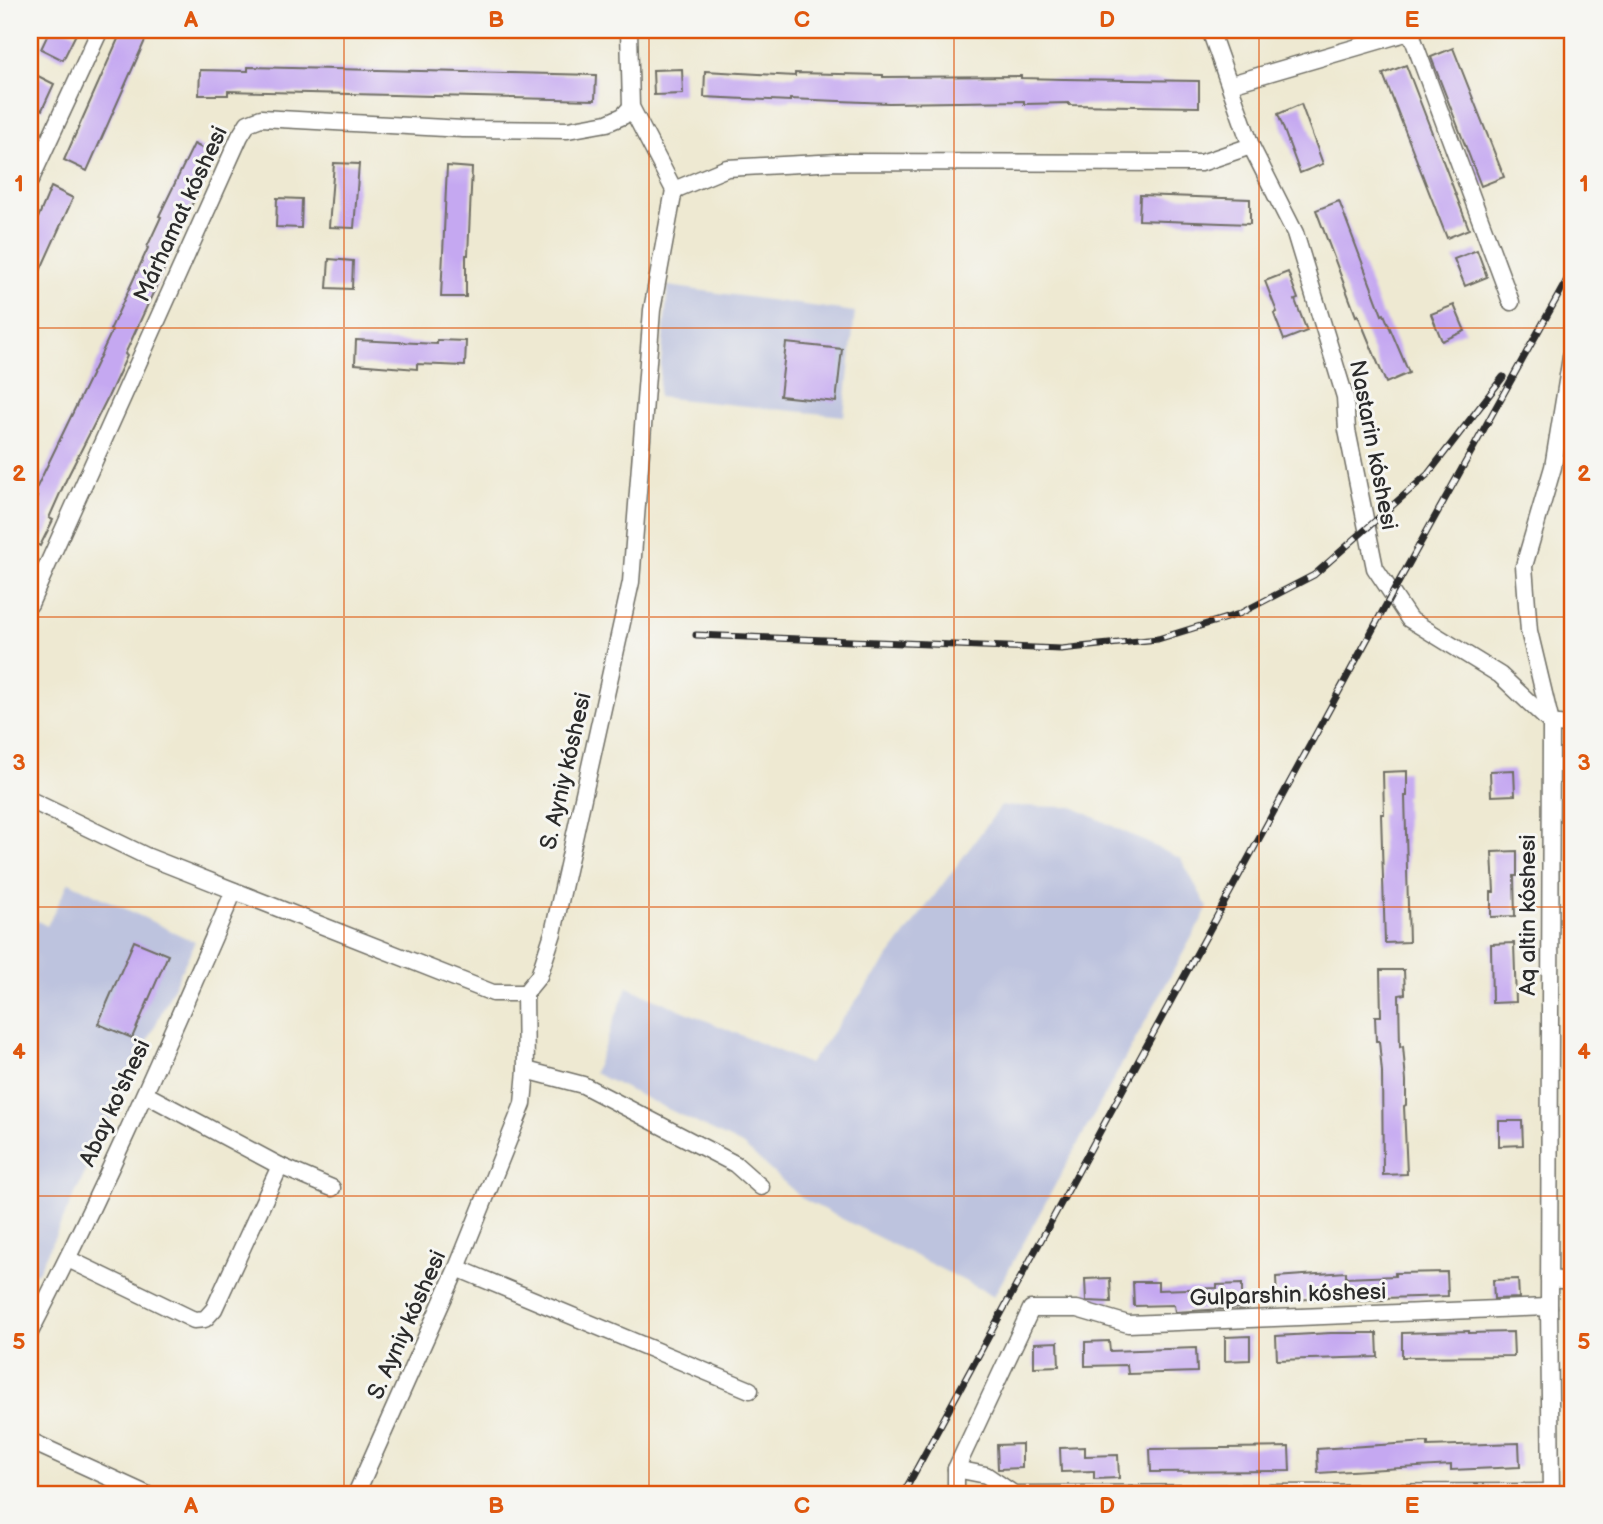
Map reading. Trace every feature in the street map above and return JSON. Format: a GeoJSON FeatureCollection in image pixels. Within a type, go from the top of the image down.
{"type":"FeatureCollection","features":[{"type":"Feature","properties":{"kind":"street"},"geometry":{"type":"LineString","coordinates":[[30,181],[100,30]]}},
{"type":"Feature","properties":{"kind":"street"},"geometry":{"type":"LineString","coordinates":[[629,30],[631,107],[674,190],[727,168],[838,162],[1201,163],[1251,146]]}},
{"type":"Feature","properties":{"kind":"street","name":"Nastarin kóshesi"},"geometry":{"type":"LineString","coordinates":[[1210,30],[1251,146],[1295,233],[1345,397],[1347,430],[1375,568],[1409,619],[1500,675],[1551,723]]}},
{"type":"Feature","properties":{"kind":"street"},"geometry":{"type":"LineString","coordinates":[[1231,84],[1413,30],[1511,302]]}},
{"type":"Feature","properties":{"kind":"street","name":"Márhamat kóshesi"},"geometry":{"type":"LineString","coordinates":[[30,604],[248,123],[261,118],[463,129],[568,130],[607,123],[622,116],[631,107]]}},
{"type":"Feature","properties":{"kind":"street","name":"S. Ayniy kóshesi"},"geometry":{"type":"LineString","coordinates":[[356,1494],[457,1268],[523,1104],[526,1070],[525,993],[539,976],[553,933],[631,582],[652,310],[674,190]]}},
{"type":"Feature","properties":{"kind":"street","name":"Aq altin kóshesi"},"geometry":{"type":"LineString","coordinates":[[1551,1493],[1551,723],[1529,631],[1524,566],[1553,467],[1573,345]]}},
{"type":"Feature","properties":{"kind":"street"},"geometry":{"type":"LineString","coordinates":[[1551,723],[1573,726]]}},
{"type":"Feature","properties":{"kind":"street"},"geometry":{"type":"LineString","coordinates":[[30,800],[146,856],[493,993],[525,993]]}},
{"type":"Feature","properties":{"kind":"street","name":"Abay ko'shesi"},"geometry":{"type":"LineString","coordinates":[[30,1332],[68,1259],[145,1094],[234,891]]}},
{"type":"Feature","properties":{"kind":"street"},"geometry":{"type":"LineString","coordinates":[[526,1070],[583,1085],[725,1159],[761,1187]]}},
{"type":"Feature","properties":{"kind":"street"},"geometry":{"type":"LineString","coordinates":[[145,1094],[279,1166],[332,1188]]}},
{"type":"Feature","properties":{"kind":"street"},"geometry":{"type":"LineString","coordinates":[[68,1259],[194,1320],[205,1319],[214,1310],[279,1166]]}},
{"type":"Feature","properties":{"kind":"street"},"geometry":{"type":"LineString","coordinates":[[457,1268],[750,1390]]}},
{"type":"Feature","properties":{"kind":"street"},"geometry":{"type":"LineString","coordinates":[[1549,1279],[1573,1281]]}},
{"type":"Feature","properties":{"kind":"street","name":"Gulparshin kóshesi"},"geometry":{"type":"LineString","coordinates":[[956,1469],[1031,1309],[1077,1309],[1128,1324],[1549,1307]]}},
{"type":"Feature","properties":{"kind":"street"},"geometry":{"type":"LineString","coordinates":[[30,1441],[146,1494]]}},
{"type":"Feature","properties":{"kind":"street"},"geometry":{"type":"LineString","coordinates":[[956,1494],[956,1469],[986,1475],[1014,1494],[1551,1493]]}},
{"type":"Feature","properties":{"kind":"shaded area"},"geometry":{"type":"Polygon","coordinates":[[[668,286],[855,312],[844,416],[658,397],[668,286]]]}},
{"type":"Feature","properties":{"kind":"shaded area"},"geometry":{"type":"Polygon","coordinates":[[[1001,806],[1073,807],[1181,859],[1208,908],[994,1296],[803,1199],[742,1145],[594,1073],[627,987],[809,1064],[1001,806]]]}},
{"type":"Feature","properties":{"kind":"shaded area"},"geometry":{"type":"Polygon","coordinates":[[[69,882],[195,942],[37,1274],[30,1271],[30,917],[47,926],[69,882]]]}},
{"type":"Feature","properties":{"kind":"building"},"geometry":{"type":"Polygon","coordinates":[[[50,30],[67,30],[76,34],[63,60],[41,49],[50,30]]]}},
{"type":"Feature","properties":{"kind":"building"},"geometry":{"type":"Polygon","coordinates":[[[122,30],[134,30],[147,36],[87,171],[64,160],[122,30]]]}},
{"type":"Feature","properties":{"kind":"building"},"geometry":{"type":"Polygon","coordinates":[[[1453,48],[1504,177],[1481,186],[1431,57],[1453,48]]]}},
{"type":"Feature","properties":{"kind":"building"},"geometry":{"type":"Polygon","coordinates":[[[1406,65],[1469,229],[1447,238],[1383,74],[1406,65]]]}},
{"type":"Feature","properties":{"kind":"building"},"geometry":{"type":"Polygon","coordinates":[[[248,67],[596,75],[595,100],[228,91],[228,95],[199,95],[200,70],[248,71],[248,67]]]}},
{"type":"Feature","properties":{"kind":"building"},"geometry":{"type":"Polygon","coordinates":[[[682,69],[683,94],[654,95],[653,70],[682,69]]]}},
{"type":"Feature","properties":{"kind":"building"},"geometry":{"type":"Polygon","coordinates":[[[705,71],[795,76],[795,73],[883,77],[1021,76],[1199,81],[1199,107],[1024,104],[1024,101],[889,103],[704,97],[705,71]]]}},
{"type":"Feature","properties":{"kind":"building"},"geometry":{"type":"Polygon","coordinates":[[[30,72],[54,84],[42,110],[30,104],[30,72]]]}},
{"type":"Feature","properties":{"kind":"building"},"geometry":{"type":"Polygon","coordinates":[[[1301,104],[1323,164],[1300,173],[1278,114],[1301,104]]]}},
{"type":"Feature","properties":{"kind":"building"},"geometry":{"type":"Polygon","coordinates":[[[194,144],[216,155],[179,231],[181,232],[125,354],[127,356],[66,480],[49,518],[53,520],[40,546],[30,541],[30,512],[37,497],[33,495],[112,331],[110,330],[161,217],[159,216],[194,144]]]}},
{"type":"Feature","properties":{"kind":"building"},"geometry":{"type":"Polygon","coordinates":[[[334,163],[359,164],[354,228],[329,227],[334,163]]]}},
{"type":"Feature","properties":{"kind":"building"},"geometry":{"type":"Polygon","coordinates":[[[447,166],[472,168],[466,297],[441,297],[447,166]]]}},
{"type":"Feature","properties":{"kind":"building"},"geometry":{"type":"Polygon","coordinates":[[[51,187],[73,198],[30,293],[30,237],[51,187]]]}},
{"type":"Feature","properties":{"kind":"building"},"geometry":{"type":"Polygon","coordinates":[[[1140,195],[1250,199],[1250,224],[1139,220],[1140,195]]]}},
{"type":"Feature","properties":{"kind":"building"},"geometry":{"type":"Polygon","coordinates":[[[277,198],[302,199],[301,228],[276,227],[277,198]]]}},
{"type":"Feature","properties":{"kind":"building"},"geometry":{"type":"Polygon","coordinates":[[[1339,201],[1382,315],[1384,314],[1409,373],[1386,383],[1358,315],[1356,316],[1316,210],[1339,201]]]}},
{"type":"Feature","properties":{"kind":"building"},"geometry":{"type":"Polygon","coordinates":[[[1477,250],[1487,277],[1465,286],[1454,259],[1477,250]]]}},
{"type":"Feature","properties":{"kind":"building"},"geometry":{"type":"Polygon","coordinates":[[[329,259],[353,261],[352,289],[327,288],[329,259]]]}},
{"type":"Feature","properties":{"kind":"building"},"geometry":{"type":"Polygon","coordinates":[[[1288,272],[1307,331],[1284,340],[1265,281],[1288,272]]]}},
{"type":"Feature","properties":{"kind":"building"},"geometry":{"type":"Polygon","coordinates":[[[1454,305],[1465,331],[1442,341],[1431,314],[1454,305]]]}},
{"type":"Feature","properties":{"kind":"building"},"geometry":{"type":"Polygon","coordinates":[[[356,340],[437,344],[437,340],[466,341],[465,366],[417,364],[417,369],[355,364],[356,340]]]}},
{"type":"Feature","properties":{"kind":"building"},"geometry":{"type":"Polygon","coordinates":[[[786,343],[842,349],[836,402],[780,396],[786,343]]]}},
{"type":"Feature","properties":{"kind":"building"},"geometry":{"type":"Polygon","coordinates":[[[1514,770],[1515,795],[1491,796],[1490,771],[1514,770]]]}},
{"type":"Feature","properties":{"kind":"building"},"geometry":{"type":"Polygon","coordinates":[[[1407,771],[1405,796],[1409,942],[1385,943],[1381,814],[1384,814],[1383,772],[1407,771]]]}},
{"type":"Feature","properties":{"kind":"building"},"geometry":{"type":"Polygon","coordinates":[[[1517,851],[1517,876],[1514,876],[1515,916],[1491,917],[1491,892],[1494,892],[1492,852],[1517,851]]]}},
{"type":"Feature","properties":{"kind":"building"},"geometry":{"type":"Polygon","coordinates":[[[134,941],[168,955],[132,1038],[98,1024],[134,941]]]}},
{"type":"Feature","properties":{"kind":"building"},"geometry":{"type":"Polygon","coordinates":[[[1514,943],[1516,1002],[1492,1003],[1491,944],[1514,943]]]}},
{"type":"Feature","properties":{"kind":"building"},"geometry":{"type":"Polygon","coordinates":[[[1380,970],[1404,970],[1405,994],[1399,995],[1400,1047],[1403,1046],[1406,1081],[1404,1106],[1407,1174],[1383,1175],[1382,1072],[1379,1041],[1376,1041],[1375,1016],[1381,1016],[1380,970]]]}},
{"type":"Feature","properties":{"kind":"building"},"geometry":{"type":"Polygon","coordinates":[[[1499,1121],[1522,1121],[1523,1145],[1499,1146],[1499,1121]]]}},
{"type":"Feature","properties":{"kind":"building"},"geometry":{"type":"Polygon","coordinates":[[[1346,1272],[1346,1278],[1447,1272],[1448,1296],[1359,1301],[1359,1296],[1277,1301],[1276,1277],[1346,1272]]]}},
{"type":"Feature","properties":{"kind":"building"},"geometry":{"type":"Polygon","coordinates":[[[1110,1278],[1111,1302],[1086,1301],[1085,1279],[1110,1278]]]}},
{"type":"Feature","properties":{"kind":"building"},"geometry":{"type":"Polygon","coordinates":[[[1518,1279],[1519,1298],[1494,1299],[1493,1280],[1518,1279]]]}},
{"type":"Feature","properties":{"kind":"building"},"geometry":{"type":"Polygon","coordinates":[[[1133,1282],[1158,1282],[1158,1290],[1217,1288],[1217,1285],[1242,1284],[1242,1308],[1175,1312],[1174,1305],[1134,1306],[1133,1282]]]}},
{"type":"Feature","properties":{"kind":"building"},"geometry":{"type":"Polygon","coordinates":[[[1513,1332],[1514,1356],[1402,1357],[1402,1333],[1513,1332]]]}},
{"type":"Feature","properties":{"kind":"building"},"geometry":{"type":"Polygon","coordinates":[[[1377,1333],[1378,1357],[1277,1360],[1276,1336],[1377,1333]]]}},
{"type":"Feature","properties":{"kind":"building"},"geometry":{"type":"Polygon","coordinates":[[[1250,1336],[1250,1360],[1225,1361],[1225,1337],[1250,1336]]]}},
{"type":"Feature","properties":{"kind":"building"},"geometry":{"type":"Polygon","coordinates":[[[1109,1341],[1110,1351],[1196,1348],[1197,1372],[1128,1374],[1127,1365],[1085,1366],[1085,1342],[1109,1341]]]}},
{"type":"Feature","properties":{"kind":"building"},"geometry":{"type":"Polygon","coordinates":[[[1058,1342],[1059,1366],[1034,1367],[1034,1343],[1058,1342]]]}},
{"type":"Feature","properties":{"kind":"building"},"geometry":{"type":"Polygon","coordinates":[[[1428,1442],[1428,1446],[1519,1443],[1520,1467],[1451,1470],[1451,1465],[1318,1473],[1317,1449],[1428,1442]]]}},
{"type":"Feature","properties":{"kind":"building"},"geometry":{"type":"Polygon","coordinates":[[[1022,1444],[1022,1468],[998,1469],[997,1445],[1022,1444]]]}},
{"type":"Feature","properties":{"kind":"building"},"geometry":{"type":"Polygon","coordinates":[[[1085,1447],[1085,1456],[1118,1455],[1119,1478],[1094,1479],[1094,1471],[1061,1472],[1060,1448],[1085,1447]]]}},
{"type":"Feature","properties":{"kind":"building"},"geometry":{"type":"Polygon","coordinates":[[[1289,1447],[1290,1471],[1151,1472],[1150,1449],[1289,1447]]]}},
{"type":"Feature","properties":{"kind":"railway"},"geometry":{"type":"LineString","coordinates":[[903,1494],[1392,594],[1573,269]]}},
{"type":"Feature","properties":{"kind":"railway"},"geometry":{"type":"LineString","coordinates":[[696,635],[1061,649],[1158,639],[1239,614],[1314,575],[1428,474],[1503,377]]}}]}
